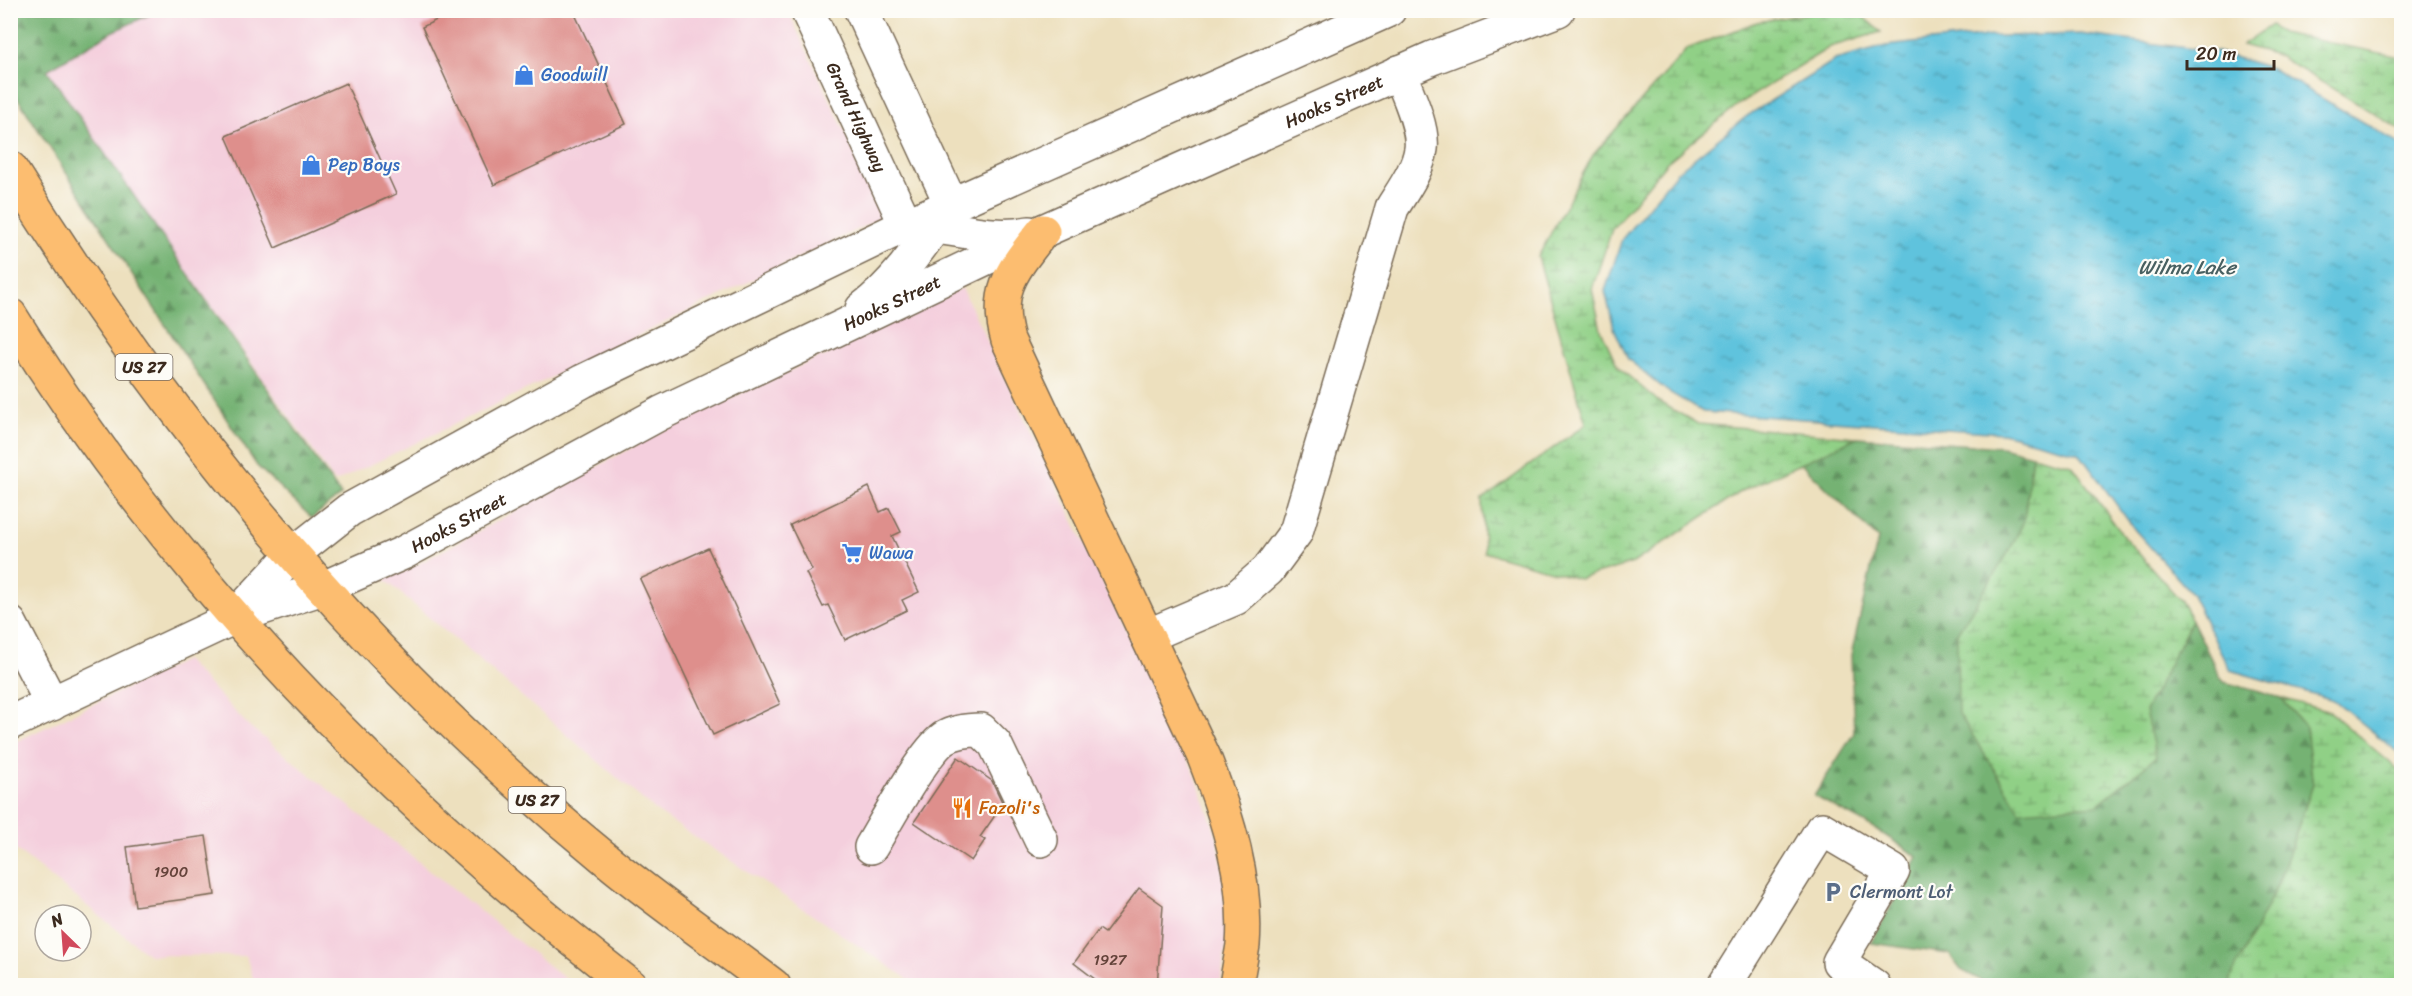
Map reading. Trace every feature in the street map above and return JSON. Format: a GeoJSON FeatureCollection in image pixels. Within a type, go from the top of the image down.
{"type":"FeatureCollection","features":[{"type":"Feature","properties":{"kind":"highway","name":"US 27"},"geometry":{"type":"LineString","coordinates":[[10,168],[56,242],[137,357],[199,440],[323,588],[421,690],[549,810],[608,861],[774,986]]}},
{"type":"Feature","properties":{"kind":"highway"},"geometry":{"type":"LineString","coordinates":[[1043,231],[1009,280],[1002,299],[1002,319],[1008,340],[1204,757],[1231,834],[1241,884],[1243,943],[1236,986]]}},
{"type":"Feature","properties":{"kind":"highway"},"geometry":{"type":"LineString","coordinates":[[10,315],[97,446],[235,617],[339,728],[418,806],[495,875],[632,986]]}},
{"type":"Feature","properties":{"kind":"street","name":"Grand Highway"},"geometry":{"type":"LineString","coordinates":[[807,10],[931,218]]}},
{"type":"Feature","properties":{"kind":"street"},"geometry":{"type":"LineString","coordinates":[[825,336],[873,300],[916,252],[931,218],[861,10]]}},
{"type":"Feature","properties":{"kind":"street","name":"Hooks Street"},"geometry":{"type":"LineString","coordinates":[[235,617],[293,554],[349,510],[583,381],[931,218],[1389,10]]}},
{"type":"Feature","properties":{"kind":"street","name":"Hooks Street"},"geometry":{"type":"LineString","coordinates":[[10,723],[235,617],[323,588],[403,553],[661,413],[1043,231],[1400,72],[1558,10]]}},
{"type":"Feature","properties":{"kind":"street"},"geometry":{"type":"LineString","coordinates":[[1147,636],[1236,598],[1268,570],[1296,532],[1392,208],[1412,176],[1422,147],[1416,113],[1400,72]]}},
{"type":"Feature","properties":{"kind":"street"},"geometry":{"type":"LineString","coordinates":[[931,218],[959,232],[1018,236],[1043,231]]}},
{"type":"Feature","properties":{"kind":"street"},"geometry":{"type":"LineString","coordinates":[[10,623],[51,704]]}},
{"type":"Feature","properties":{"kind":"street"},"geometry":{"type":"LineString","coordinates":[[871,847],[923,763],[944,738],[964,730],[981,730],[996,744],[1041,840]]}},
{"type":"Feature","properties":{"kind":"street"},"geometry":{"type":"LineString","coordinates":[[1724,986],[1822,829],[1893,871],[1839,962],[1874,986]]}},
{"type":"Feature","properties":{"kind":"shaded area"},"geometry":{"type":"Polygon","coordinates":[[[157,11],[788,11],[885,216],[335,482],[46,70],[110,33],[157,11]]]}},
{"type":"Feature","properties":{"kind":"shaded area"},"geometry":{"type":"Polygon","coordinates":[[[962,288],[1195,775],[1217,837],[1226,884],[1227,940],[1220,985],[917,985],[656,811],[384,579],[411,568],[668,428],[821,356],[823,358],[834,350],[962,288]]]}},
{"type":"Feature","properties":{"kind":"shaded area"},"geometry":{"type":"Polygon","coordinates":[[[185,660],[249,726],[573,985],[255,985],[246,956],[149,955],[93,911],[93,903],[83,903],[11,846],[11,744],[185,660]]]}},
{"type":"Feature","properties":{"kind":"green space"},"geometry":{"type":"Polygon","coordinates":[[[11,10],[157,11],[110,33],[47,70],[341,495],[312,518],[257,466],[11,88],[11,10]]]}},
{"type":"Feature","properties":{"kind":"green space"},"geometry":{"type":"Polygon","coordinates":[[[1830,10],[1856,11],[1881,32],[1830,47],[1739,104],[1666,163],[1612,229],[1592,289],[1601,330],[1618,367],[1659,402],[1698,424],[1857,437],[1742,491],[1633,563],[1579,579],[1484,552],[1482,500],[1586,424],[1538,257],[1593,155],[1687,49],[1757,22],[1830,10]]]}},
{"type":"Feature","properties":{"kind":"green space"},"geometry":{"type":"Polygon","coordinates":[[[2271,25],[2281,33],[2401,57],[2401,130],[2277,55],[2242,45],[2271,25]]]}},
{"type":"Feature","properties":{"kind":"green space"},"geometry":{"type":"Polygon","coordinates":[[[1857,437],[2002,447],[2032,455],[2024,521],[2010,550],[2145,711],[2192,620],[2224,682],[2281,698],[2306,727],[2313,785],[2278,884],[2231,979],[2232,985],[1990,985],[1961,970],[1949,954],[1871,943],[1918,857],[1874,828],[1814,796],[1854,733],[1851,655],[1878,539],[1801,463],[1857,437]]]}},
{"type":"Feature","properties":{"kind":"green space"},"geometry":{"type":"Polygon","coordinates":[[[2032,455],[2072,465],[2125,538],[2181,601],[2192,620],[2145,711],[2156,757],[2097,805],[2020,811],[1958,712],[1957,633],[2010,550],[2024,521],[2032,455]]]}},
{"type":"Feature","properties":{"kind":"green space"},"geometry":{"type":"Polygon","coordinates":[[[2281,698],[2330,712],[2401,772],[2401,985],[2232,985],[2230,979],[2278,884],[2313,785],[2306,727],[2281,698]]]}},
{"type":"Feature","properties":{"kind":"water","name":"Wilma Lake"},"geometry":{"type":"Polygon","coordinates":[[[2080,34],[2217,52],[2271,68],[2401,145],[2401,755],[2334,700],[2230,670],[2191,593],[2135,530],[2079,453],[2003,433],[1703,412],[1667,391],[1628,359],[1614,328],[1605,291],[1622,239],[1676,173],[1747,116],[1835,60],[1886,46],[1967,37],[2080,34]]]}},
{"type":"Feature","properties":{"kind":"building","name":"Goodwill"},"geometry":{"type":"Polygon","coordinates":[[[457,10],[573,10],[626,124],[494,185],[422,27],[457,10]]]}},
{"type":"Feature","properties":{"kind":"building","name":"Pep Boys"},"geometry":{"type":"Polygon","coordinates":[[[346,83],[396,194],[275,248],[226,136],[346,83]]]}},
{"type":"Feature","properties":{"kind":"building","name":"Wawa"},"geometry":{"type":"Polygon","coordinates":[[[869,487],[880,512],[889,508],[901,532],[892,536],[919,592],[902,600],[907,610],[845,640],[828,605],[823,607],[806,573],[812,570],[790,525],[869,487]]]}},
{"type":"Feature","properties":{"kind":"building"},"geometry":{"type":"Polygon","coordinates":[[[708,548],[780,704],[713,735],[640,579],[708,548]]]}},
{"type":"Feature","properties":{"kind":"building","name":"Fazoli's"},"geometry":{"type":"Polygon","coordinates":[[[958,757],[992,781],[1003,804],[980,837],[985,840],[971,861],[914,822],[958,757]]]}},
{"type":"Feature","properties":{"kind":"building"},"geometry":{"type":"Polygon","coordinates":[[[206,836],[215,895],[135,906],[127,847],[206,836]]]}},
{"type":"Feature","properties":{"kind":"building"},"geometry":{"type":"Polygon","coordinates":[[[1139,888],[1163,905],[1157,986],[1104,986],[1074,963],[1099,929],[1105,933],[1139,888]]]}},
{"type":"Feature","properties":{"kind":"place","name":"Goodwill"},"geometry":{"type":"Point","coordinates":[524,75]}},
{"type":"Feature","properties":{"kind":"place","name":"Pep Boys"},"geometry":{"type":"Point","coordinates":[311,165]}},
{"type":"Feature","properties":{"kind":"place","name":"Wawa"},"geometry":{"type":"Point","coordinates":[852,553]}},
{"type":"Feature","properties":{"kind":"place","name":"Fazoli's"},"geometry":{"type":"Point","coordinates":[962,808]}},
{"type":"Feature","properties":{"kind":"place","name":"Clermont Lot"},"geometry":{"type":"Point","coordinates":[1833,892]}}]}
